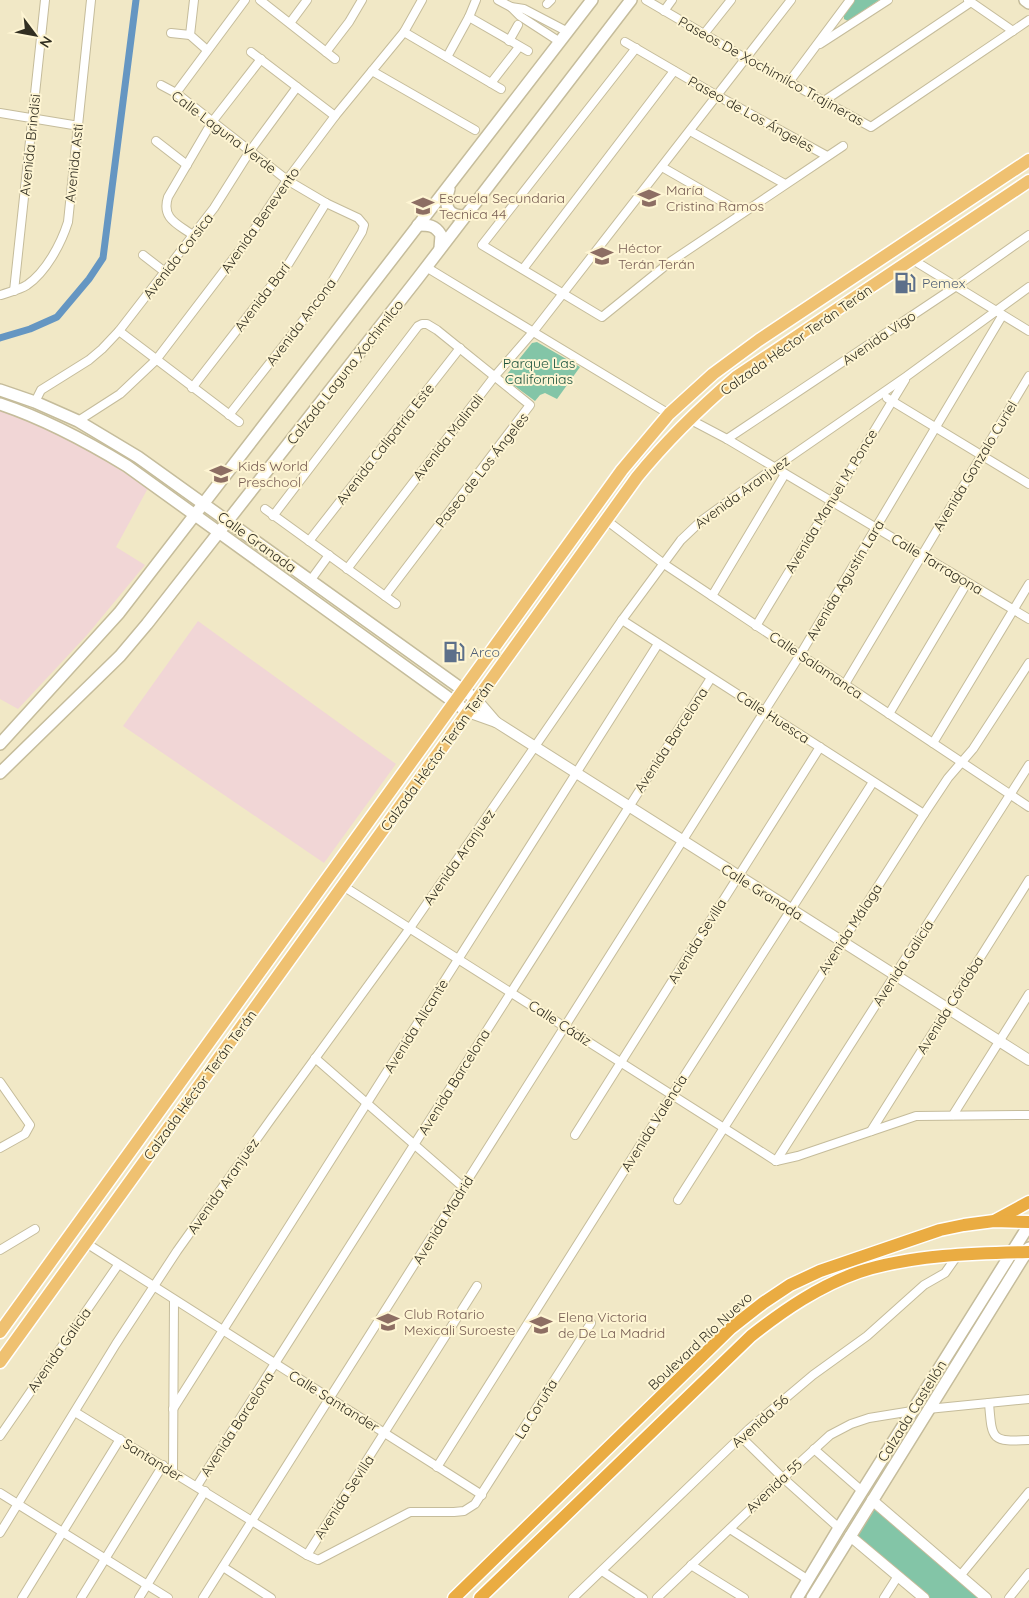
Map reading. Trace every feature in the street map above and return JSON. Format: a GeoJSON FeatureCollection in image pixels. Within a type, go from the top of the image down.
{"type":"FeatureCollection","features":[{"type":"Feature","properties":{"kind":"highway"},"geometry":{"type":"LineString","coordinates":[[994,1221],[1029,1202]]}},
{"type":"Feature","properties":{"kind":"highway","name":"Boulevard Río Nuevo"},"geometry":{"type":"LineString","coordinates":[[454,1598],[731,1328],[790,1284],[820,1271],[940,1230],[994,1221],[1029,1224]]}},
{"type":"Feature","properties":{"kind":"highway"},"geometry":{"type":"LineString","coordinates":[[480,1598],[751,1336],[804,1298],[859,1272],[892,1263],[1028,1250]]}},
{"type":"Feature","properties":{"kind":"main road"},"geometry":{"type":"LineString","coordinates":[[0,744],[110,624],[592,0]]}},
{"type":"Feature","properties":{"kind":"main road","name":"Calzada Laguna Xochimilco"},"geometry":{"type":"LineString","coordinates":[[0,773],[129,646],[228,522],[631,0]]}},
{"type":"Feature","properties":{"kind":"main road"},"geometry":{"type":"LineString","coordinates":[[1025,0],[1029,3]]}},
{"type":"Feature","properties":{"kind":"main road","name":"Calzada Héctor Terán Terán"},"geometry":{"type":"LineString","coordinates":[[2,1326],[32,1288],[622,470],[669,414],[713,374],[759,340],[1029,160]]}},
{"type":"Feature","properties":{"kind":"main road","name":"Calzada Héctor Terán Terán"},"geometry":{"type":"LineString","coordinates":[[2,1360],[344,886],[636,476],[689,419],[736,377],[1029,181]]}},
{"type":"Feature","properties":{"kind":"main road"},"geometry":{"type":"LineString","coordinates":[[451,183],[446,201],[449,211],[456,216],[465,216]]}},
{"type":"Feature","properties":{"kind":"main road"},"geometry":{"type":"LineString","coordinates":[[418,225],[430,225],[437,228],[441,235],[440,248]]}},
{"type":"Feature","properties":{"kind":"main road","name":"Calle Granada"},"geometry":{"type":"LineString","coordinates":[[0,390],[35,402],[78,421],[138,457],[477,700]]}},
{"type":"Feature","properties":{"kind":"main road","name":"Calle Granada"},"geometry":{"type":"LineString","coordinates":[[0,404],[48,423],[101,450],[127,466],[468,712]]}},
{"type":"Feature","properties":{"kind":"main road","name":"Calzada Castellón"},"geometry":{"type":"LineString","coordinates":[[797,1598],[838,1528],[1029,1224]]}},
{"type":"Feature","properties":{"kind":"main road","name":"Calzada Castellón"},"geometry":{"type":"LineString","coordinates":[[812,1598],[1028,1250]]}},
{"type":"Feature","properties":{"kind":"main road"},"geometry":{"type":"LineString","coordinates":[[2,1360],[12,1334],[37,1300],[32,1288]]}},
{"type":"Feature","properties":{"kind":"main road"},"geometry":{"type":"LineString","coordinates":[[893,1441],[904,1449]]}},
{"type":"Feature","properties":{"kind":"main road"},"geometry":{"type":"LineString","coordinates":[[850,1536],[847,1528],[858,1506],[860,1494]]}},
{"type":"Feature","properties":{"kind":"street","name":"Avenida Brindisi"},"geometry":{"type":"LineString","coordinates":[[14,291],[45,0]]}},
{"type":"Feature","properties":{"kind":"street","name":"Avenida Asti"},"geometry":{"type":"LineString","coordinates":[[1,295],[26,285],[45,267],[68,222],[92,0]]}},
{"type":"Feature","properties":{"kind":"street"},"geometry":{"type":"LineString","coordinates":[[190,35],[194,0]]}},
{"type":"Feature","properties":{"kind":"street"},"geometry":{"type":"LineString","coordinates":[[176,94],[245,0]]}},
{"type":"Feature","properties":{"kind":"street"},"geometry":{"type":"LineString","coordinates":[[260,0],[335,59]]}},
{"type":"Feature","properties":{"kind":"street"},"geometry":{"type":"LineString","coordinates":[[290,23],[307,0]]}},
{"type":"Feature","properties":{"kind":"street"},"geometry":{"type":"LineString","coordinates":[[326,52],[349,22],[362,0]]}},
{"type":"Feature","properties":{"kind":"street","name":"Avenida Benevento"},"geometry":{"type":"LineString","coordinates":[[78,421],[120,394],[156,360],[246,242],[287,180],[335,116],[404,32],[422,0]]}},
{"type":"Feature","properties":{"kind":"street"},"geometry":{"type":"LineString","coordinates":[[447,57],[476,0]]}},
{"type":"Feature","properties":{"kind":"street"},"geometry":{"type":"LineString","coordinates":[[498,0],[512,7],[524,8],[568,32]]}},
{"type":"Feature","properties":{"kind":"street","name":"Paseos De Xochimilco Trajineras"},"geometry":{"type":"LineString","coordinates":[[646,0],[745,58],[871,127],[1013,31]]}},
{"type":"Feature","properties":{"kind":"street"},"geometry":{"type":"LineString","coordinates":[[664,11],[672,0]]}},
{"type":"Feature","properties":{"kind":"street"},"geometry":{"type":"LineString","coordinates":[[704,34],[732,0]]}},
{"type":"Feature","properties":{"kind":"street","name":"Avenida Malinali"},"geometry":{"type":"LineString","coordinates":[[347,569],[494,377],[564,293],[791,0]]}},
{"type":"Feature","properties":{"kind":"street"},"geometry":{"type":"LineString","coordinates":[[790,82],[850,0]]}},
{"type":"Feature","properties":{"kind":"street"},"geometry":{"type":"LineString","coordinates":[[816,46],[888,0]]}},
{"type":"Feature","properties":{"kind":"street"},"geometry":{"type":"LineString","coordinates":[[824,101],[969,1],[1013,31],[1029,20]]}},
{"type":"Feature","properties":{"kind":"street"},"geometry":{"type":"LineString","coordinates":[[512,7],[520,16],[560,42]]}},
{"type":"Feature","properties":{"kind":"street"},"geometry":{"type":"LineString","coordinates":[[469,17],[528,51]]}},
{"type":"Feature","properties":{"kind":"street"},"geometry":{"type":"LineString","coordinates":[[509,40],[518,25]]}},
{"type":"Feature","properties":{"kind":"street"},"geometry":{"type":"LineString","coordinates":[[404,32],[501,89]]}},
{"type":"Feature","properties":{"kind":"street"},"geometry":{"type":"LineString","coordinates":[[171,33],[190,35],[207,50]]}},
{"type":"Feature","properties":{"kind":"street"},"geometry":{"type":"LineString","coordinates":[[625,42],[636,48]]}},
{"type":"Feature","properties":{"kind":"street"},"geometry":{"type":"LineString","coordinates":[[491,83],[520,47]]}},
{"type":"Feature","properties":{"kind":"street","name":"Paseo de Los Ángeles"},"geometry":{"type":"LineString","coordinates":[[636,48],[674,71],[827,156],[670,262],[602,317],[482,245],[636,48]]}},
{"type":"Feature","properties":{"kind":"street"},"geometry":{"type":"LineString","coordinates":[[251,52],[335,116]]}},
{"type":"Feature","properties":{"kind":"street"},"geometry":{"type":"LineString","coordinates":[[194,236],[171,220],[165,211],[168,197],[212,122],[261,59]]}},
{"type":"Feature","properties":{"kind":"street"},"geometry":{"type":"LineString","coordinates":[[372,71],[475,130]]}},
{"type":"Feature","properties":{"kind":"street"},"geometry":{"type":"LineString","coordinates":[[523,269],[674,71]]}},
{"type":"Feature","properties":{"kind":"street","name":"Calle Laguna Verde"},"geometry":{"type":"LineString","coordinates":[[161,85],[176,94],[287,180],[358,218],[364,225]]}},
{"type":"Feature","properties":{"kind":"street","name":"Avenida Corsica"},"geometry":{"type":"LineString","coordinates":[[35,402],[41,390],[89,360],[119,331],[194,236],[250,151],[296,87]]}},
{"type":"Feature","properties":{"kind":"street"},"geometry":{"type":"LineString","coordinates":[[0,113],[79,126]]}},
{"type":"Feature","properties":{"kind":"street"},"geometry":{"type":"LineString","coordinates":[[690,131],[785,184]]}},
{"type":"Feature","properties":{"kind":"street"},"geometry":{"type":"LineString","coordinates":[[156,141],[187,165]]}},
{"type":"Feature","properties":{"kind":"street"},"geometry":{"type":"LineString","coordinates":[[827,156],[843,146]]}},
{"type":"Feature","properties":{"kind":"street"},"geometry":{"type":"LineString","coordinates":[[662,166],[742,213]]}},
{"type":"Feature","properties":{"kind":"street","name":"Avenida Barí"},"geometry":{"type":"LineString","coordinates":[[192,388],[288,263],[326,202]]}},
{"type":"Feature","properties":{"kind":"street","name":"Avenida Ancona"},"geometry":{"type":"LineString","coordinates":[[229,415],[327,290],[362,232],[364,225]]}},
{"type":"Feature","properties":{"kind":"street","name":"Avenida Vigo"},"geometry":{"type":"LineString","coordinates":[[727,440],[1029,235]]}},
{"type":"Feature","properties":{"kind":"street"},"geometry":{"type":"LineString","coordinates":[[142,255],[165,272]]}},
{"type":"Feature","properties":{"kind":"street"},"geometry":{"type":"LineString","coordinates":[[913,260],[1029,331]]}},
{"type":"Feature","properties":{"kind":"street"},"geometry":{"type":"LineString","coordinates":[[426,267],[669,414]]}},
{"type":"Feature","properties":{"kind":"street","name":"Avenida Aranjuez"},"geometry":{"type":"LineString","coordinates":[[0,1533],[154,1287],[206,1210],[410,928],[622,620],[691,530],[774,468],[907,376],[1029,287]]}},
{"type":"Feature","properties":{"kind":"street","name":"Avenida Agustín Lara"},"geometry":{"type":"LineString","coordinates":[[682,841],[800,654],[1002,316]]}},
{"type":"Feature","properties":{"kind":"street","name":"Paseo de Los Ángeles"},"geometry":{"type":"LineString","coordinates":[[273,516],[418,326],[427,324],[437,330],[494,377],[529,402],[530,408],[384,596]]}},
{"type":"Feature","properties":{"kind":"street"},"geometry":{"type":"LineString","coordinates":[[119,331],[239,422]]}},
{"type":"Feature","properties":{"kind":"street","name":"Avenida Calipatria Este"},"geometry":{"type":"LineString","coordinates":[[309,541],[460,348]]}},
{"type":"Feature","properties":{"kind":"street","name":"Avenida Manuel M. Ponce"},"geometry":{"type":"LineString","coordinates":[[756,626],[907,376]]}},
{"type":"Feature","properties":{"kind":"street","name":"Avenida Gonzalo Curiel"},"geometry":{"type":"LineString","coordinates":[[845,684],[1029,376]]}},
{"type":"Feature","properties":{"kind":"street"},"geometry":{"type":"LineString","coordinates":[[881,394],[1028,482]]}},
{"type":"Feature","properties":{"kind":"street","name":"Calle Tarragona"},"geometry":{"type":"LineString","coordinates":[[689,419],[1029,619]]}},
{"type":"Feature","properties":{"kind":"street"},"geometry":{"type":"LineString","coordinates":[[712,596],[785,474]]}},
{"type":"Feature","properties":{"kind":"street"},"geometry":{"type":"LineString","coordinates":[[265,509],[396,604]]}},
{"type":"Feature","properties":{"kind":"street","name":"Calle Salamanca"},"geometry":{"type":"LineString","coordinates":[[606,520],[664,564],[1029,807]]}},
{"type":"Feature","properties":{"kind":"street"},"geometry":{"type":"LineString","coordinates":[[310,581],[328,556]]}},
{"type":"Feature","properties":{"kind":"street"},"geometry":{"type":"LineString","coordinates":[[889,714],[967,582]]}},
{"type":"Feature","properties":{"kind":"street"},"geometry":{"type":"LineString","coordinates":[[933,743],[1029,584]]}},
{"type":"Feature","properties":{"kind":"street","name":"Calle Huesca"},"geometry":{"type":"LineString","coordinates":[[622,620],[924,814]]}},
{"type":"Feature","properties":{"kind":"street","name":"Avenida Alicante"},"geometry":{"type":"LineString","coordinates":[[173,1409],[658,644]]}},
{"type":"Feature","properties":{"kind":"street","name":"Avenida Málaga"},"geometry":{"type":"LineString","coordinates":[[678,1200],[924,814],[948,778],[973,749],[1029,662]]}},
{"type":"Feature","properties":{"kind":"street","name":"Avenida Barcelona"},"geometry":{"type":"LineString","coordinates":[[197,1486],[711,678]]}},
{"type":"Feature","properties":{"kind":"street","name":"Calle Granada"},"geometry":{"type":"LineString","coordinates":[[477,700],[496,722]]}},
{"type":"Feature","properties":{"kind":"street","name":"Calle Granada"},"geometry":{"type":"LineString","coordinates":[[468,712],[496,722],[1029,1060]]}},
{"type":"Feature","properties":{"kind":"street","name":"Avenida Sevilla"},"geometry":{"type":"LineString","coordinates":[[575,1135],[820,748]]}},
{"type":"Feature","properties":{"kind":"street","name":"Avenida Galicia"},"geometry":{"type":"LineString","coordinates":[[776,1161],[1029,765]]}},
{"type":"Feature","properties":{"kind":"street","name":"Avenida Valencia"},"geometry":{"type":"LineString","coordinates":[[437,1467],[873,782]]}},
{"type":"Feature","properties":{"kind":"street","name":"Avenida Madrid"},"geometry":{"type":"LineString","coordinates":[[203,1598],[682,841]]}},
{"type":"Feature","properties":{"kind":"street","name":"Avenida Córdoba"},"geometry":{"type":"LineString","coordinates":[[871,1131],[1029,880]]}},
{"type":"Feature","properties":{"kind":"street","name":"Calle Cádiz"},"geometry":{"type":"LineString","coordinates":[[344,886],[776,1161]]}},
{"type":"Feature","properties":{"kind":"street"},"geometry":{"type":"LineString","coordinates":[[953,1115],[1029,994]]}},
{"type":"Feature","properties":{"kind":"street"},"geometry":{"type":"LineString","coordinates":[[315,1058],[463,1187]]}},
{"type":"Feature","properties":{"kind":"street"},"geometry":{"type":"LineString","coordinates":[[0,1082],[29,1122],[30,1128],[26,1134],[0,1148]]}},
{"type":"Feature","properties":{"kind":"street"},"geometry":{"type":"LineString","coordinates":[[0,1097],[6,1090]]}},
{"type":"Feature","properties":{"kind":"street"},"geometry":{"type":"LineString","coordinates":[[776,1161],[792,1158],[916,1116],[1028,1113]]}},
{"type":"Feature","properties":{"kind":"street"},"geometry":{"type":"LineString","coordinates":[[0,1250],[35,1229]]}},
{"type":"Feature","properties":{"kind":"street","name":"Calle Santander"},"geometry":{"type":"LineString","coordinates":[[86,1243],[222,1331],[482,1494]]}},
{"type":"Feature","properties":{"kind":"street","name":"Avenida 56"},"geometry":{"type":"LineString","coordinates":[[573,1598],[741,1437],[813,1375],[867,1336],[924,1285],[945,1273],[957,1256]]}},
{"type":"Feature","properties":{"kind":"street","name":"Avenida Galicia"},"geometry":{"type":"LineString","coordinates":[[0,1436],[118,1265]]}},
{"type":"Feature","properties":{"kind":"street","name":"Avenida Sevilla"},"geometry":{"type":"LineString","coordinates":[[307,1555],[477,1286]]}},
{"type":"Feature","properties":{"kind":"street"},"geometry":{"type":"LineString","coordinates":[[172,1471],[174,1300]]}},
{"type":"Feature","properties":{"kind":"street","name":"La Coruña"},"geometry":{"type":"LineString","coordinates":[[307,1555],[314,1559],[322,1559],[410,1512],[464,1511],[475,1504],[591,1323]]}},
{"type":"Feature","properties":{"kind":"street"},"geometry":{"type":"LineString","coordinates":[[928,1409],[1029,1399]]}},
{"type":"Feature","properties":{"kind":"street"},"geometry":{"type":"LineString","coordinates":[[989,1403],[993,1434],[1005,1441],[1029,1440]]}},
{"type":"Feature","properties":{"kind":"street","name":"Avenida 55"},"geometry":{"type":"LineString","coordinates":[[658,1598],[691,1564],[830,1435],[851,1424],[869,1418],[912,1411]]}},
{"type":"Feature","properties":{"kind":"street","name":"Santander"},"geometry":{"type":"LineString","coordinates":[[76,1412],[307,1555]]}},
{"type":"Feature","properties":{"kind":"street"},"geometry":{"type":"LineString","coordinates":[[741,1437],[838,1528]]}},
{"type":"Feature","properties":{"kind":"street"},"geometry":{"type":"LineString","coordinates":[[22,1598],[120,1439]]}},
{"type":"Feature","properties":{"kind":"street"},"geometry":{"type":"LineString","coordinates":[[814,1448],[860,1494]]}},
{"type":"Feature","properties":{"kind":"street"},"geometry":{"type":"LineString","coordinates":[[81,1598],[163,1465]]}},
{"type":"Feature","properties":{"kind":"street","name":"Avenida Barcelona"},"geometry":{"type":"LineString","coordinates":[[139,1598],[205,1492]]}},
{"type":"Feature","properties":{"kind":"street"},"geometry":{"type":"LineString","coordinates":[[960,1576],[1029,1492]]}},
{"type":"Feature","properties":{"kind":"street"},"geometry":{"type":"LineString","coordinates":[[0,1493],[168,1598]]}},
{"type":"Feature","properties":{"kind":"street"},"geometry":{"type":"LineString","coordinates":[[872,1500],[986,1598]]}},
{"type":"Feature","properties":{"kind":"street"},"geometry":{"type":"LineString","coordinates":[[730,1529],[807,1580]]}},
{"type":"Feature","properties":{"kind":"street"},"geometry":{"type":"LineString","coordinates":[[850,1536],[924,1598]]}},
{"type":"Feature","properties":{"kind":"street"},"geometry":{"type":"LineString","coordinates":[[691,1564],[744,1598]]}},
{"type":"Feature","properties":{"kind":"street"},"geometry":{"type":"LineString","coordinates":[[223,1567],[272,1598]]}},
{"type":"Feature","properties":{"kind":"street"},"geometry":{"type":"LineString","coordinates":[[602,1571],[643,1598]]}},
{"type":"Feature","properties":{"kind":"street"},"geometry":{"type":"LineString","coordinates":[[1009,1598],[1029,1573]]}},
{"type":"Feature","properties":{"kind":"street"},"geometry":{"type":"LineString","coordinates":[[884,1598],[898,1576]]}},
{"type":"Feature","properties":{"kind":"shaded area"},"geometry":{"type":"Polygon","coordinates":[[[0,410],[60,435],[103,459],[148,488],[116,547],[145,565],[87,635],[18,709],[0,699],[0,410]]]}},
{"type":"Feature","properties":{"kind":"shaded area"},"geometry":{"type":"Polygon","coordinates":[[[198,621],[396,764],[324,863],[123,726],[198,621]]]}},
{"type":"Feature","properties":{"kind":"green space"},"geometry":{"type":"Polygon","coordinates":[[[855,0],[879,0],[848,21],[844,19],[844,14],[855,0]]]}},
{"type":"Feature","properties":{"kind":"green space","name":"Parque Las Californias"},"geometry":{"type":"Polygon","coordinates":[[[537,342],[580,367],[557,399],[545,393],[540,395],[535,401],[504,378],[532,343],[537,342]]]}},
{"type":"Feature","properties":{"kind":"green space"},"geometry":{"type":"Polygon","coordinates":[[[874,1509],[980,1598],[930,1598],[856,1536],[874,1509]]]}},
{"type":"Feature","properties":{"kind":"waterway"},"geometry":{"type":"LineString","coordinates":[[0,338],[30,329],[57,317],[89,279],[103,258],[136,0]]}},
{"type":"Feature","properties":{"kind":"place","name":"María Cristina Ramos"},"geometry":{"type":"Point","coordinates":[649,198]}},
{"type":"Feature","properties":{"kind":"place","name":"Escuela Secundaria Tecnica 44"},"geometry":{"type":"Point","coordinates":[423,206]}},
{"type":"Feature","properties":{"kind":"place","name":"Héctor Terán Terán"},"geometry":{"type":"Point","coordinates":[602,256]}},
{"type":"Feature","properties":{"kind":"place","name":"Pemex"},"geometry":{"type":"Point","coordinates":[905,283]}},
{"type":"Feature","properties":{"kind":"place","name":"Kids World Preschool"},"geometry":{"type":"Point","coordinates":[221,474]}},
{"type":"Feature","properties":{"kind":"place","name":"Arco"},"geometry":{"type":"Point","coordinates":[454,652]}},
{"type":"Feature","properties":{"kind":"place","name":"Club Rotario Mexicali Suroeste"},"geometry":{"type":"Point","coordinates":[388,1322]}},
{"type":"Feature","properties":{"kind":"place","name":"Elena Victoria de De La Madrid"},"geometry":{"type":"Point","coordinates":[541,1325]}}]}
